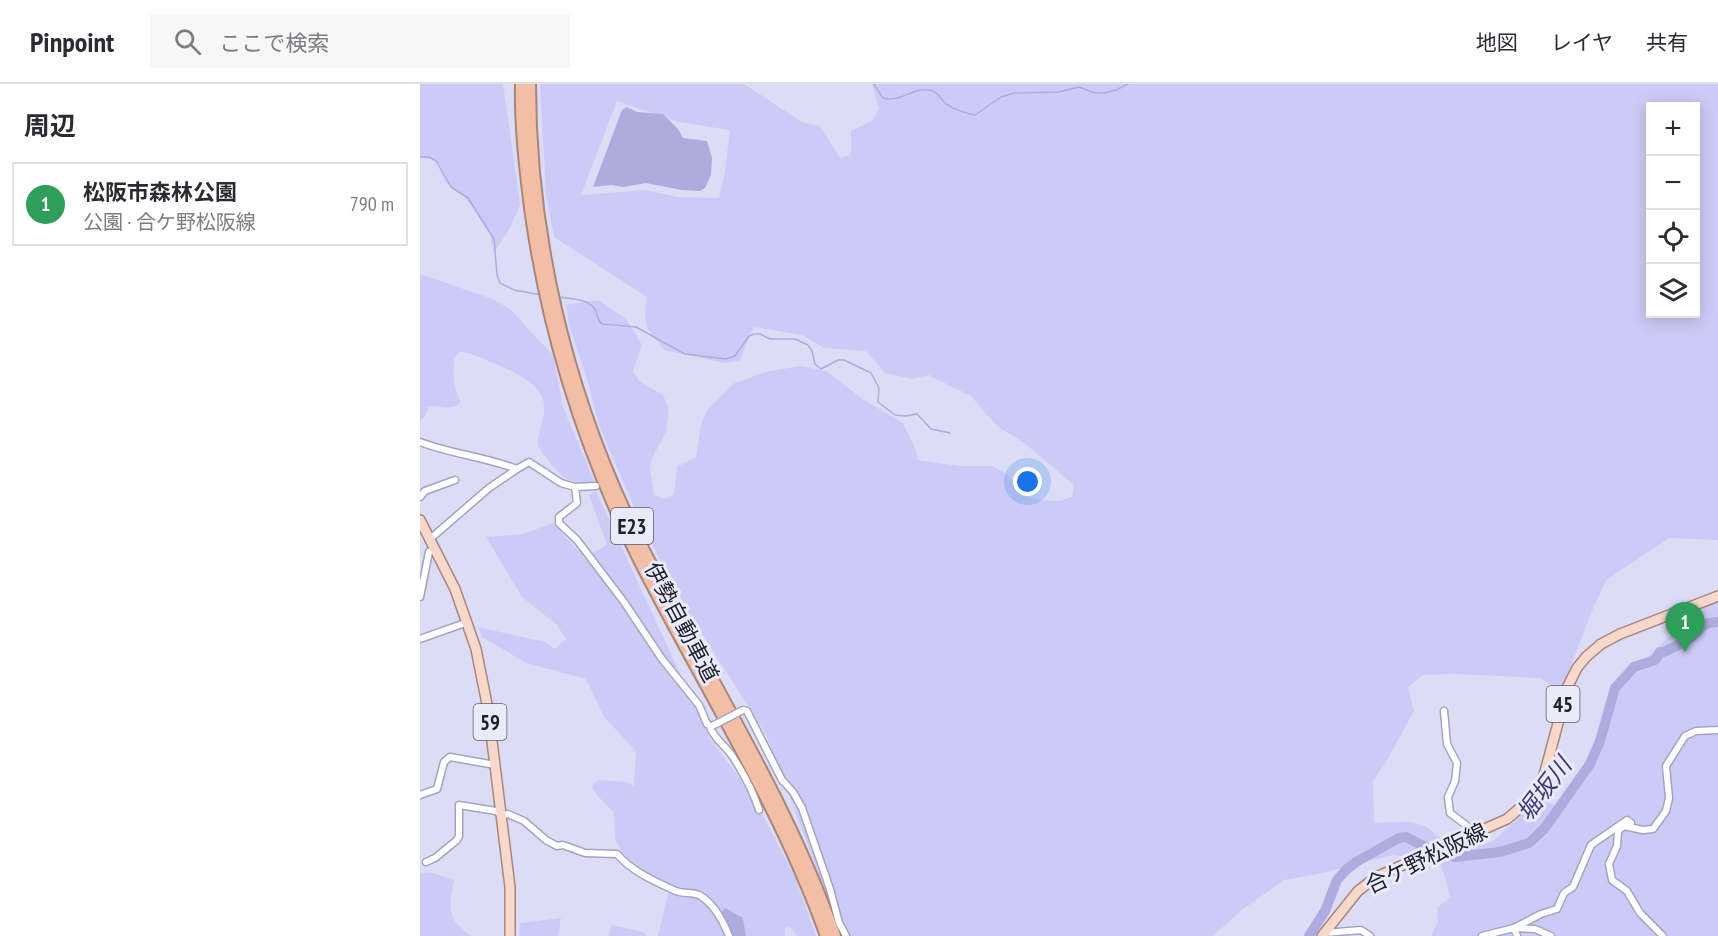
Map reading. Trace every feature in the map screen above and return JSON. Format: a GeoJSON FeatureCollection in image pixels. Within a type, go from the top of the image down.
{"type":"FeatureCollection","features":[{"type":"Feature","properties":{"kind":"highway","name":"伊勢自動車道"},"geometry":{"type":"LineString","coordinates":[[521,84],[523,149],[535,247],[553,332],[580,422],[602,481],[639,560],[780,825],[825,936]]}},
{"type":"Feature","properties":{"kind":"highway","name":"伊勢自動車道"},"geometry":{"type":"LineString","coordinates":[[530,84],[535,173],[551,286],[561,330],[588,419],[610,477],[647,556],[793,832],[835,936]]}},
{"type":"Feature","properties":{"kind":"main road","name":"59"},"geometry":{"type":"LineString","coordinates":[[420,520],[455,590],[476,649],[488,709],[510,887],[510,936]]}},
{"type":"Feature","properties":{"kind":"main road","name":"合ケ野松阪線"},"geometry":{"type":"LineString","coordinates":[[1323,935],[1358,891],[1376,878],[1507,819],[1533,797],[1544,779],[1568,686],[1577,668],[1601,644],[1620,634],[1718,596]]}},
{"type":"Feature","properties":{"kind":"street"},"geometry":{"type":"LineString","coordinates":[[420,442],[517,469]]}},
{"type":"Feature","properties":{"kind":"street"},"geometry":{"type":"LineString","coordinates":[[420,597],[432,543],[489,488],[517,469],[529,462],[561,483],[575,487],[596,486]]}},
{"type":"Feature","properties":{"kind":"street"},"geometry":{"type":"LineString","coordinates":[[420,497],[425,491],[456,480]]}},
{"type":"Feature","properties":{"kind":"street"},"geometry":{"type":"LineString","coordinates":[[575,487],[577,503],[559,517],[559,523],[595,561],[635,616],[662,659],[699,705],[715,737],[725,746],[747,779],[759,810]]}},
{"type":"Feature","properties":{"kind":"street"},"geometry":{"type":"LineString","coordinates":[[420,639],[468,622]]}},
{"type":"Feature","properties":{"kind":"street"},"geometry":{"type":"LineString","coordinates":[[711,726],[743,710],[747,711],[782,780],[793,792],[802,808],[830,889],[839,923],[846,936]]}},
{"type":"Feature","properties":{"kind":"street"},"geometry":{"type":"LineString","coordinates":[[1444,711],[1447,744],[1457,763],[1455,781],[1448,797],[1450,813],[1466,825],[1473,835]]}},
{"type":"Feature","properties":{"kind":"street"},"geometry":{"type":"LineString","coordinates":[[1624,826],[1643,830],[1653,829],[1666,811],[1669,798],[1666,766],[1685,736],[1696,731],[1718,730]]}},
{"type":"Feature","properties":{"kind":"street"},"geometry":{"type":"LineString","coordinates":[[420,795],[437,789],[444,762],[450,757],[495,765]]}},
{"type":"Feature","properties":{"kind":"street"},"geometry":{"type":"LineString","coordinates":[[426,862],[435,858],[457,840],[459,805],[496,811],[501,815],[508,814],[524,821],[546,840],[557,846],[563,845],[585,853],[617,854],[632,869],[677,892],[698,894],[710,903],[719,915],[729,936]]}},
{"type":"Feature","properties":{"kind":"street"},"geometry":{"type":"LineString","coordinates":[[1482,936],[1514,928],[1541,914],[1557,909],[1564,893],[1573,887],[1591,844],[1627,820],[1631,824],[1618,831],[1617,846],[1609,864],[1612,880],[1628,891],[1640,913],[1663,936]]}},
{"type":"Feature","properties":{"kind":"street"},"geometry":{"type":"LineString","coordinates":[[1514,928],[1517,936]]}},
{"type":"Feature","properties":{"kind":"street"},"geometry":{"type":"LineString","coordinates":[[1514,928],[1535,929],[1551,936]]}},
{"type":"Feature","properties":{"kind":"street"},"geometry":{"type":"LineString","coordinates":[[1323,935],[1361,930],[1370,936]]}},
{"type":"Feature","properties":{"kind":"shaded area"},"geometry":{"type":"Polygon","coordinates":[[[420,84],[503,84],[520,205],[509,230],[494,252],[490,233],[465,197],[445,182],[440,165],[433,159],[420,158],[420,84]]]}},
{"type":"Feature","properties":{"kind":"shaded area"},"geometry":{"type":"Polygon","coordinates":[[[540,84],[744,84],[804,123],[820,126],[840,158],[851,155],[851,131],[873,120],[879,109],[872,84],[1718,84],[1718,540],[1669,538],[1606,580],[1561,691],[1540,678],[1422,675],[1408,688],[1414,711],[1373,781],[1374,823],[1417,823],[1432,831],[1451,849],[1492,842],[1539,799],[1563,809],[1596,762],[1623,680],[1718,596],[1718,936],[1431,936],[1438,921],[1437,908],[1450,897],[1439,861],[1393,855],[1323,873],[1284,880],[1242,910],[1213,936],[842,936],[766,734],[681,601],[640,521],[599,425],[570,328],[566,305],[598,300],[626,319],[642,345],[633,371],[639,381],[663,395],[669,409],[666,432],[652,458],[650,468],[654,495],[666,499],[674,494],[677,467],[696,457],[701,425],[707,410],[733,384],[765,372],[801,366],[826,371],[864,400],[903,423],[917,452],[917,460],[960,466],[993,466],[1007,474],[1022,495],[1040,500],[1059,501],[1072,497],[1074,485],[1023,442],[998,427],[971,396],[929,375],[912,379],[885,373],[866,351],[824,348],[802,335],[754,327],[739,361],[725,363],[664,350],[645,321],[647,297],[554,237],[546,195],[540,84]],[[617,101],[581,195],[646,190],[677,197],[719,198],[730,130],[678,122],[617,101]]]}},
{"type":"Feature","properties":{"kind":"shaded area"},"geometry":{"type":"Polygon","coordinates":[[[627,107],[637,112],[663,114],[678,129],[683,138],[707,141],[712,158],[711,175],[705,188],[700,191],[681,190],[646,183],[623,187],[611,185],[593,187],[622,110],[627,107]]]}},
{"type":"Feature","properties":{"kind":"shaded area"},"geometry":{"type":"Polygon","coordinates":[[[420,274],[490,298],[509,308],[553,355],[563,407],[595,483],[567,479],[542,452],[538,444],[544,403],[538,390],[515,373],[469,353],[460,352],[454,358],[454,381],[461,402],[454,407],[429,406],[420,421],[420,274]]]}},
{"type":"Feature","properties":{"kind":"shaded area"},"geometry":{"type":"Polygon","coordinates":[[[596,491],[710,739],[750,791],[795,877],[816,936],[797,936],[789,926],[785,928],[785,936],[746,936],[743,918],[729,931],[729,936],[658,936],[669,890],[643,870],[627,862],[615,839],[614,813],[596,794],[592,786],[598,780],[626,782],[634,786],[636,751],[604,717],[586,679],[526,663],[482,637],[478,627],[545,642],[555,649],[566,639],[556,624],[522,597],[486,537],[523,534],[553,523],[584,557],[607,545],[589,495],[596,491]]]}},
{"type":"Feature","properties":{"kind":"shaded area"},"geometry":{"type":"Polygon","coordinates":[[[429,872],[454,880],[451,912],[458,925],[472,936],[420,936],[420,874],[429,872]]]}},
{"type":"Feature","properties":{"kind":"shaded area"},"geometry":{"type":"Polygon","coordinates":[[[725,908],[743,918],[746,936],[729,936],[722,912],[725,908]]]}},
{"type":"Feature","properties":{"kind":"shaded area"},"geometry":{"type":"Polygon","coordinates":[[[561,918],[558,936],[519,936],[520,923],[561,918]]]}},
{"type":"Feature","properties":{"kind":"shaded area"},"geometry":{"type":"Polygon","coordinates":[[[611,925],[644,932],[646,936],[609,936],[611,925]]]}},
{"type":"Feature","properties":{"kind":"waterway"},"geometry":{"type":"LineString","coordinates":[[874,84],[883,98],[895,98],[930,90],[951,107],[975,115],[1001,97],[1014,93],[1059,92],[1079,87],[1095,93],[1105,93],[1128,84]]}},
{"type":"Feature","properties":{"kind":"waterway"},"geometry":{"type":"LineString","coordinates":[[420,157],[429,157],[436,161],[451,187],[468,198],[494,239],[497,275],[500,283],[514,290],[542,295]]}},
{"type":"Feature","properties":{"kind":"waterway"},"geometry":{"type":"LineString","coordinates":[[559,297],[589,304],[596,311],[598,320],[602,324],[636,327],[685,354],[726,359],[735,356],[749,336],[754,334],[770,339],[795,339],[808,345],[815,364],[821,369],[838,360],[844,360],[871,373],[879,388],[878,402],[895,415],[917,414],[931,429],[950,433]]}},
{"type":"Feature","properties":{"kind":"waterway","name":"堀坂川"},"geometry":{"type":"LineString","coordinates":[[1309,936],[1325,911],[1337,880],[1346,870],[1399,838],[1406,837],[1441,855],[1455,857],[1500,852],[1529,843],[1544,829],[1590,764],[1600,741],[1615,688],[1634,667],[1655,660],[1660,652],[1684,642],[1704,625],[1718,622]]}},
{"type":"Feature","properties":{"kind":"place","name":"松阪市森林公園"},"geometry":{"type":"Point","coordinates":[1685,652]}}]}
